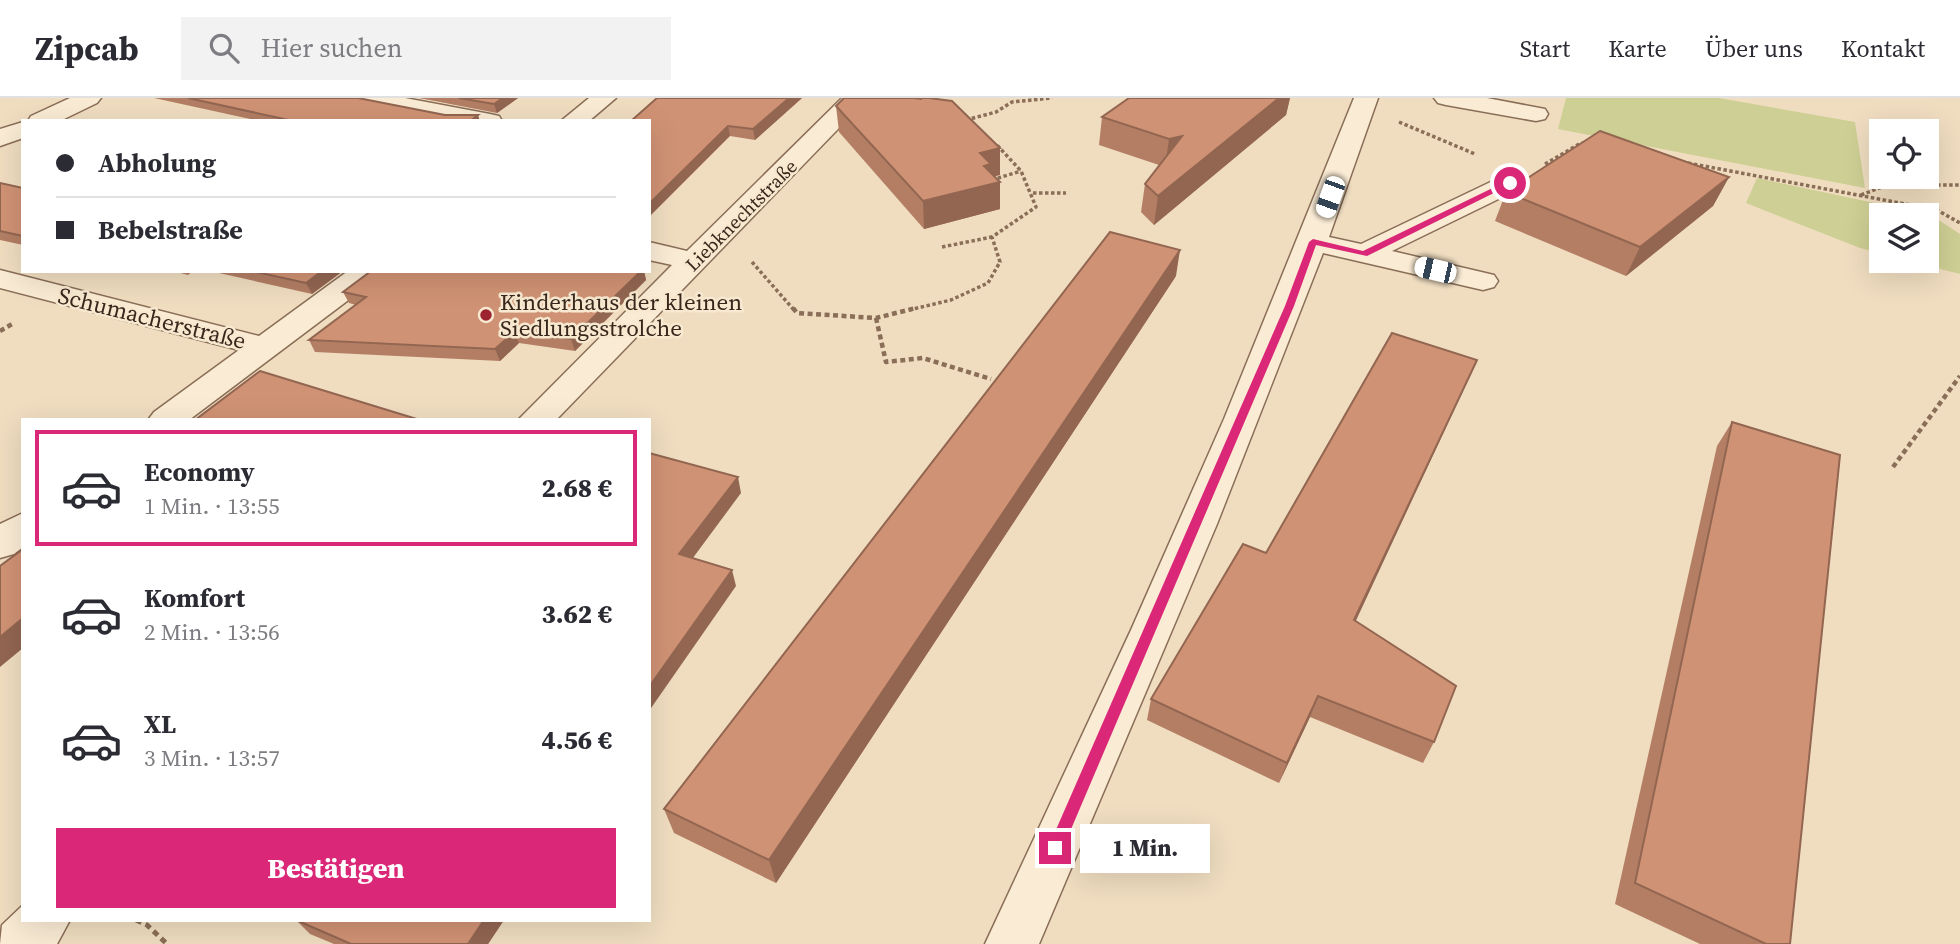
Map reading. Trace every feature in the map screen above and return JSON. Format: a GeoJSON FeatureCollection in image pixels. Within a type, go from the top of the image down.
{"type":"FeatureCollection","features":[{"type":"Feature","properties":{"kind":"street"},"geometry":{"type":"LineString","coordinates":[[44,119],[89,98]]}},
{"type":"Feature","properties":{"kind":"street"},"geometry":{"type":"LineString","coordinates":[[366,98],[479,119]]}},
{"type":"Feature","properties":{"kind":"street"},"geometry":{"type":"LineString","coordinates":[[576,119],[604,98]]}},
{"type":"Feature","properties":{"kind":"street","name":"Liebknechtstraße"},"geometry":{"type":"LineString","coordinates":[[539,418],[856,98]]}},
{"type":"Feature","properties":{"kind":"street"},"geometry":{"type":"LineString","coordinates":[[1446,98],[1536,114]]}},
{"type":"Feature","properties":{"kind":"street"},"geometry":{"type":"LineString","coordinates":[[1012,944],[1096,757],[1290,306],[1364,102]]}},
{"type":"Feature","properties":{"kind":"street"},"geometry":{"type":"LineString","coordinates":[[0,138],[21,130]]}},
{"type":"Feature","properties":{"kind":"street"},"geometry":{"type":"LineString","coordinates":[[1364,254],[1510,183]]}},
{"type":"Feature","properties":{"kind":"street"},"geometry":{"type":"LineString","coordinates":[[1313,242],[1483,281]]}},
{"type":"Feature","properties":{"kind":"street"},"geometry":{"type":"LineString","coordinates":[[651,251],[695,262]]}},
{"type":"Feature","properties":{"kind":"street"},"geometry":{"type":"LineString","coordinates":[[169,418],[365,273]]}},
{"type":"Feature","properties":{"kind":"street","name":"Schumacherstraße"},"geometry":{"type":"LineString","coordinates":[[0,279],[264,347]]}},
{"type":"Feature","properties":{"kind":"street"},"geometry":{"type":"LineString","coordinates":[[0,544],[21,528]]}},
{"type":"Feature","properties":{"kind":"street"},"geometry":{"type":"LineString","coordinates":[[20,944],[42,922]]}},
{"type":"Feature","properties":{"kind":"path"},"geometry":{"type":"LineString","coordinates":[[967,127],[958,122],[996,112],[1012,102],[1052,98]]}},
{"type":"Feature","properties":{"kind":"path"},"geometry":{"type":"LineString","coordinates":[[1364,102],[1486,159]]}},
{"type":"Feature","properties":{"kind":"path"},"geometry":{"type":"LineString","coordinates":[[942,247],[992,237],[1037,207],[1021,171],[993,141]]}},
{"type":"Feature","properties":{"kind":"path"},"geometry":{"type":"LineString","coordinates":[[1581,143],[1594,146]]}},
{"type":"Feature","properties":{"kind":"path"},"geometry":{"type":"LineString","coordinates":[[1687,163],[1937,210],[1960,223]]}},
{"type":"Feature","properties":{"kind":"path"},"geometry":{"type":"LineString","coordinates":[[983,183],[1021,171]]}},
{"type":"Feature","properties":{"kind":"path"},"geometry":{"type":"LineString","coordinates":[[1860,195],[1887,185],[1960,185]]}},
{"type":"Feature","properties":{"kind":"path"},"geometry":{"type":"LineString","coordinates":[[1033,193],[1066,193]]}},
{"type":"Feature","properties":{"kind":"path"},"geometry":{"type":"LineString","coordinates":[[716,240],[743,253],[797,313],[876,318],[951,300],[988,283],[1000,262],[992,237]]}},
{"type":"Feature","properties":{"kind":"path"},"geometry":{"type":"LineString","coordinates":[[876,318],[886,362],[923,358],[991,379]]}},
{"type":"Feature","properties":{"kind":"path"},"geometry":{"type":"LineString","coordinates":[[1893,467],[1960,376]]}},
{"type":"Feature","properties":{"kind":"path"},"geometry":{"type":"LineString","coordinates":[[140,922],[167,944]]}},
{"type":"Feature","properties":{"kind":"green space"},"geometry":{"type":"Polygon","coordinates":[[[1566,98],[1719,98],[1855,122],[1865,188],[1558,129],[1566,98]]]}},
{"type":"Feature","properties":{"kind":"green space"},"geometry":{"type":"Polygon","coordinates":[[[1757,178],[1875,203],[1869,203],[1869,250],[1860,248],[1746,203],[1757,178]]]}},
{"type":"Feature","properties":{"kind":"green space"},"geometry":{"type":"Polygon","coordinates":[[[1939,220],[1960,234],[1960,274],[1939,269],[1939,220]]]}},
{"type":"Feature","properties":{"kind":"building"},"geometry":{"type":"Polygon","coordinates":[[[188,98],[358,98],[445,115],[478,115],[473,119],[284,119],[188,98]]]}},
{"type":"Feature","properties":{"kind":"building"},"geometry":{"type":"Polygon","coordinates":[[[459,98],[503,98],[494,104],[459,98]]]}},
{"type":"Feature","properties":{"kind":"building"},"geometry":{"type":"Polygon","coordinates":[[[657,98],[789,98],[753,129],[728,126],[651,202],[651,119],[633,119],[657,98]]]}},
{"type":"Feature","properties":{"kind":"building"},"geometry":{"type":"Polygon","coordinates":[[[844,98],[929,98],[952,101],[1000,148],[980,153],[991,164],[984,166],[1000,182],[923,201],[836,106],[844,98]]]}},
{"type":"Feature","properties":{"kind":"building"},"geometry":{"type":"Polygon","coordinates":[[[1129,98],[1279,98],[1158,196],[1145,184],[1182,136],[1169,139],[1102,117],[1129,98]]]}},
{"type":"Feature","properties":{"kind":"building"},"geometry":{"type":"Polygon","coordinates":[[[1600,131],[1729,177],[1640,247],[1506,192],[1600,131]]]}},
{"type":"Feature","properties":{"kind":"building"},"geometry":{"type":"Polygon","coordinates":[[[0,183],[21,188],[21,236],[0,231],[0,183]]]}},
{"type":"Feature","properties":{"kind":"building"},"geometry":{"type":"Polygon","coordinates":[[[1110,232],[1180,250],[769,860],[664,809],[1110,232]]]}},
{"type":"Feature","properties":{"kind":"building"},"geometry":{"type":"Polygon","coordinates":[[[261,273],[319,273],[306,283],[261,273]]]}},
{"type":"Feature","properties":{"kind":"building"},"geometry":{"type":"Polygon","coordinates":[[[368,273],[639,273],[571,339],[514,332],[495,349],[309,340],[366,297],[343,292],[368,273]]]}},
{"type":"Feature","properties":{"kind":"building"},"geometry":{"type":"Polygon","coordinates":[[[1392,333],[1477,360],[1354,620],[1456,686],[1434,742],[1318,696],[1287,763],[1151,699],[1243,544],[1266,553],[1392,333]]]}},
{"type":"Feature","properties":{"kind":"building"},"geometry":{"type":"Polygon","coordinates":[[[260,371],[413,418],[198,418],[260,371]]]}},
{"type":"Feature","properties":{"kind":"building"},"geometry":{"type":"Polygon","coordinates":[[[1732,422],[1840,455],[1790,944],[1766,944],[1635,883],[1732,422]]]}},
{"type":"Feature","properties":{"kind":"building"},"geometry":{"type":"Polygon","coordinates":[[[651,454],[738,477],[679,554],[732,570],[651,684],[651,454]]]}},
{"type":"Feature","properties":{"kind":"building"},"geometry":{"type":"Polygon","coordinates":[[[21,550],[21,620],[0,637],[0,566],[21,550]]]}},
{"type":"Feature","properties":{"kind":"building"},"geometry":{"type":"Polygon","coordinates":[[[301,922],[483,922],[468,944],[351,944],[301,922]]]}},
{"type":"Feature","properties":{"kind":"place","name":"Kinderhaus der kleinen Siedlungsstrolche"},"geometry":{"type":"Point","coordinates":[486,315]}},
{"type":"Feature","properties":{"kind":"route"},"geometry":{"type":"LineString","coordinates":[[1055,848],[1290,306],[1313,242],[1364,254],[1510,183]]}}]}
